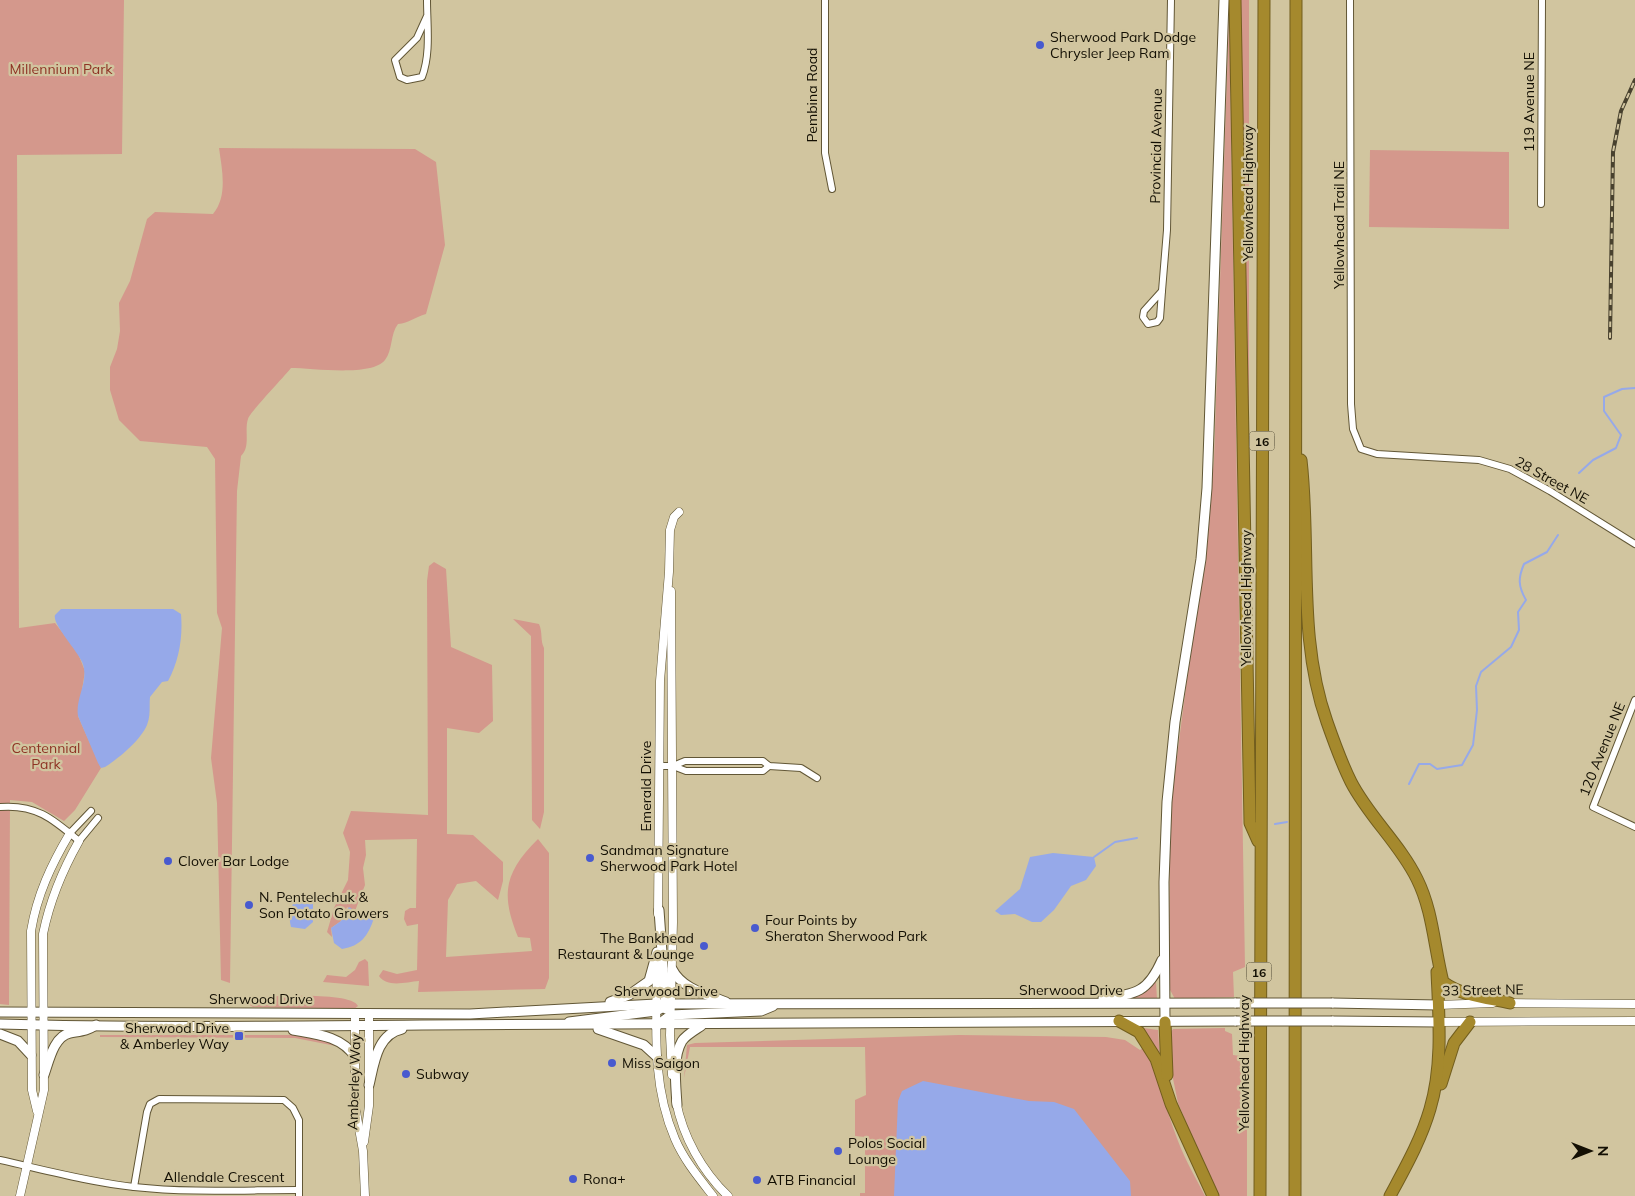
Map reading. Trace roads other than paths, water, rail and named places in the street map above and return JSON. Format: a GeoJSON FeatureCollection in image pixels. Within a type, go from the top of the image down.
{"type":"FeatureCollection","features":[{"type":"Feature","properties":{"kind":"highway"},"geometry":{"type":"LineString","coordinates":[[1235,0],[1250,823],[1259,846]]}},
{"type":"Feature","properties":{"kind":"highway","name":"Yellowhead Highway"},"geometry":{"type":"LineString","coordinates":[[1260,1196],[1259,846],[1264,0]]}},
{"type":"Feature","properties":{"kind":"highway","name":"16"},"geometry":{"type":"LineString","coordinates":[[1295,1196],[1296,0]]}},
{"type":"Feature","properties":{"kind":"highway"},"geometry":{"type":"LineString","coordinates":[[1296,43],[1302,0]]}},
{"type":"Feature","properties":{"kind":"highway"},"geometry":{"type":"LineString","coordinates":[[1295,404],[1305,492],[1309,637],[1315,680],[1327,722],[1352,783],[1416,878],[1428,904],[1443,982],[1451,988],[1510,1003]]}},
{"type":"Feature","properties":{"kind":"highway"},"geometry":{"type":"LineString","coordinates":[[1430,1108],[1437,1067],[1437,958]]}},
{"type":"Feature","properties":{"kind":"highway"},"geometry":{"type":"LineString","coordinates":[[1119,1021],[1139,1032],[1156,1059],[1172,1104],[1213,1196]]}},
{"type":"Feature","properties":{"kind":"highway"},"geometry":{"type":"LineString","coordinates":[[1165,1022],[1166,1066],[1172,1104]]}},
{"type":"Feature","properties":{"kind":"highway"},"geometry":{"type":"LineString","coordinates":[[1390,1196],[1409,1160],[1430,1108],[1436,1099],[1454,1043],[1470,1022]]}},
{"type":"Feature","properties":{"kind":"main road"},"geometry":{"type":"LineString","coordinates":[[1165,1022],[1164,955],[1167,802],[1175,722],[1201,559],[1207,488],[1224,0]]}},
{"type":"Feature","properties":{"kind":"main road"},"geometry":{"type":"LineString","coordinates":[[658,910],[665,1009],[670,1026]]}},
{"type":"Feature","properties":{"kind":"main road"},"geometry":{"type":"LineString","coordinates":[[600,1005],[629,995],[649,981],[657,952]]}},
{"type":"Feature","properties":{"kind":"main road"},"geometry":{"type":"LineString","coordinates":[[1064,1003],[1138,992],[1154,978],[1164,955]]}},
{"type":"Feature","properties":{"kind":"main road"},"geometry":{"type":"LineString","coordinates":[[672,969],[675,976],[688,987],[731,1004]]}},
{"type":"Feature","properties":{"kind":"main road","name":"Sherwood Drive"},"geometry":{"type":"LineString","coordinates":[[0,1012],[509,1013],[600,1005],[665,1009],[731,1004],[1332,1003]]}},
{"type":"Feature","properties":{"kind":"main road","name":"33 Street NE"},"geometry":{"type":"LineString","coordinates":[[1332,1003],[1438,1004]]}},
{"type":"Feature","properties":{"kind":"main road"},"geometry":{"type":"LineString","coordinates":[[562,1026],[580,1019],[665,1009],[761,1011],[776,1004]]}},
{"type":"Feature","properties":{"kind":"main road"},"geometry":{"type":"LineString","coordinates":[[656,1026],[665,1009]]}},
{"type":"Feature","properties":{"kind":"main road","name":"Sherwood Drive"},"geometry":{"type":"LineString","coordinates":[[0,1024],[701,1026],[1119,1021],[1438,1022]]}},
{"type":"Feature","properties":{"kind":"main road"},"geometry":{"type":"LineString","coordinates":[[44,1075],[61,1036],[69,1033],[86,1032],[97,1025]]}},
{"type":"Feature","properties":{"kind":"main road"},"geometry":{"type":"LineString","coordinates":[[263,1025],[331,1038],[346,1045],[355,1057]]}},
{"type":"Feature","properties":{"kind":"main road"},"geometry":{"type":"LineString","coordinates":[[369,1085],[379,1049],[388,1035],[398,1030],[418,1025]]}},
{"type":"Feature","properties":{"kind":"main road"},"geometry":{"type":"LineString","coordinates":[[586,1026],[644,1044],[656,1056]]}},
{"type":"Feature","properties":{"kind":"main road"},"geometry":{"type":"LineString","coordinates":[[677,1104],[676,1070],[679,1050],[682,1041],[701,1026]]}},
{"type":"Feature","properties":{"kind":"main road"},"geometry":{"type":"LineString","coordinates":[[0,1034],[18,1041],[32,1055]]}},
{"type":"Feature","properties":{"kind":"street"},"geometry":{"type":"LineString","coordinates":[[427,0],[427,16],[425,69],[422,77],[407,80],[400,77],[395,60],[417,38],[427,16]]}},
{"type":"Feature","properties":{"kind":"street","name":"Pembina Road"},"geometry":{"type":"LineString","coordinates":[[824,0],[825,153],[832,189]]}},
{"type":"Feature","properties":{"kind":"street","name":"Provincial Avenue"},"geometry":{"type":"LineString","coordinates":[[1162,291],[1144,311],[1143,317],[1148,324],[1157,322],[1160,318],[1168,230],[1171,0]]}},
{"type":"Feature","properties":{"kind":"street","name":"Yellowhead Trail NE"},"geometry":{"type":"LineString","coordinates":[[1350,0],[1352,404],[1353,429],[1361,449]]}},
{"type":"Feature","properties":{"kind":"street","name":"119 Avenue NE"},"geometry":{"type":"LineString","coordinates":[[1541,204],[1542,0]]}},
{"type":"Feature","properties":{"kind":"street","name":"28 Street NE"},"geometry":{"type":"LineString","coordinates":[[1361,449],[1377,454],[1479,460],[1510,469],[1550,491],[1635,544]]}},
{"type":"Feature","properties":{"kind":"street","name":"Emerald Drive"},"geometry":{"type":"LineString","coordinates":[[665,1009],[657,952],[660,681],[669,572],[670,530],[674,517],[679,512]]}},
{"type":"Feature","properties":{"kind":"street","name":"Emerald Drive"},"geometry":{"type":"LineString","coordinates":[[665,1009],[671,990],[672,969],[672,605],[669,572]]}},
{"type":"Feature","properties":{"kind":"street","name":"120 Avenue NE"},"geometry":{"type":"LineString","coordinates":[[1635,700],[1593,808],[1635,827]]}},
{"type":"Feature","properties":{"kind":"street"},"geometry":{"type":"LineString","coordinates":[[673,766],[685,761],[763,761],[769,766],[800,768],[817,778]]}},
{"type":"Feature","properties":{"kind":"street"},"geometry":{"type":"LineString","coordinates":[[659,766],[673,766],[686,771],[762,771],[769,766]]}},
{"type":"Feature","properties":{"kind":"street"},"geometry":{"type":"LineString","coordinates":[[0,807],[23,806],[32,809],[70,833],[79,841]]}},
{"type":"Feature","properties":{"kind":"street"},"geometry":{"type":"LineString","coordinates":[[37,1113],[32,1090],[30,931],[35,908],[50,866],[70,833],[91,812]]}},
{"type":"Feature","properties":{"kind":"street"},"geometry":{"type":"LineString","coordinates":[[20,1196],[37,1113],[44,1090],[43,934],[48,910],[62,872],[79,841],[98,818]]}},
{"type":"Feature","properties":{"kind":"street","name":"33 Street NE"},"geometry":{"type":"LineString","coordinates":[[1438,1004],[1635,1004]]}},
{"type":"Feature","properties":{"kind":"street","name":"Amberley Way"},"geometry":{"type":"LineString","coordinates":[[356,1013],[356,1106],[363,1151],[365,1196]]}},
{"type":"Feature","properties":{"kind":"street","name":"Amberley Way"},"geometry":{"type":"LineString","coordinates":[[363,1151],[369,1106],[369,1013]]}},
{"type":"Feature","properties":{"kind":"street"},"geometry":{"type":"LineString","coordinates":[[1438,1022],[1635,1021]]}},
{"type":"Feature","properties":{"kind":"street"},"geometry":{"type":"LineString","coordinates":[[656,1026],[656,1056],[662,1104],[675,1141],[693,1171],[713,1196]]}},
{"type":"Feature","properties":{"kind":"street"},"geometry":{"type":"LineString","coordinates":[[670,1026],[671,1063],[677,1104],[688,1140],[698,1159],[728,1196]]}},
{"type":"Feature","properties":{"kind":"street","name":"Allendale Crescent"},"geometry":{"type":"LineString","coordinates":[[0,1160],[85,1181],[134,1187],[166,1190],[299,1193],[299,1120],[293,1108],[284,1100],[159,1099],[150,1104],[147,1112],[134,1187]]}},
{"type":"Feature","properties":{"kind":"water"},"geometry":{"type":"Polygon","coordinates":[[[61,609],[173,609],[181,614],[181,640],[175,665],[168,681],[162,682],[150,697],[147,725],[144,731],[123,754],[105,767],[101,768],[98,763],[78,716],[78,702],[84,669],[82,662],[55,619],[55,615],[61,609]]]}},
{"type":"Feature","properties":{"kind":"water"},"geometry":{"type":"Polygon","coordinates":[[[1053,853],[1094,857],[1096,866],[1086,880],[1071,886],[1054,910],[1041,922],[1032,922],[1015,914],[1001,915],[995,911],[1020,889],[1030,857],[1053,853]]]}},
{"type":"Feature","properties":{"kind":"water"},"geometry":{"type":"Polygon","coordinates":[[[300,896],[308,896],[313,903],[313,922],[305,929],[291,927],[290,923],[292,906],[300,896]]]}},
{"type":"Feature","properties":{"kind":"water"},"geometry":{"type":"Polygon","coordinates":[[[349,907],[363,919],[373,916],[374,918],[366,935],[359,943],[342,949],[334,943],[331,928],[341,921],[349,907]]]}},
{"type":"Feature","properties":{"kind":"water"},"geometry":{"type":"Polygon","coordinates":[[[923,1081],[1029,1101],[1054,1102],[1074,1109],[1130,1181],[1131,1196],[894,1196],[898,1101],[902,1091],[923,1081]]]}},
{"type":"Feature","properties":{"kind":"waterway"},"geometry":{"type":"LineString","coordinates":[[1579,473],[1593,460],[1616,448],[1621,435],[1604,411],[1604,397],[1622,389],[1635,388]]}},
{"type":"Feature","properties":{"kind":"waterway"},"geometry":{"type":"LineString","coordinates":[[1409,784],[1419,764],[1430,764],[1437,769],[1462,765],[1473,745],[1477,710],[1476,686],[1481,672],[1511,647],[1519,630],[1518,612],[1526,600],[1521,590],[1520,582],[1524,564],[1547,552],[1558,535]]}},
{"type":"Feature","properties":{"kind":"waterway"},"geometry":{"type":"LineString","coordinates":[[1275,824],[1287,822]]}},
{"type":"Feature","properties":{"kind":"waterway"},"geometry":{"type":"LineString","coordinates":[[1094,857],[1115,842],[1137,838]]}},
{"type":"Feature","properties":{"kind":"railway"},"geometry":{"type":"LineString","coordinates":[[1610,338],[1613,152],[1621,111],[1635,80]]}},
{"type":"Feature","properties":{"kind":"place","name":"Sherwood Park Dodge Chrysler Jeep Ram"},"geometry":{"type":"Point","coordinates":[1040,45]}},
{"type":"Feature","properties":{"kind":"place","name":"Sandman Signature Sherwood Park Hotel"},"geometry":{"type":"Point","coordinates":[590,858]}},
{"type":"Feature","properties":{"kind":"place","name":"Clover Bar Lodge"},"geometry":{"type":"Point","coordinates":[168,861]}},
{"type":"Feature","properties":{"kind":"place","name":"N. Pentelechuk & Son Potato Growers"},"geometry":{"type":"Point","coordinates":[249,905]}},
{"type":"Feature","properties":{"kind":"place","name":"Four Points by Sheraton Sherwood Park"},"geometry":{"type":"Point","coordinates":[755,928]}},
{"type":"Feature","properties":{"kind":"place","name":"The Bankhead Restaurant & Lounge"},"geometry":{"type":"Point","coordinates":[704,946]}},
{"type":"Feature","properties":{"kind":"place","name":"Sherwood Drive & Amberley Way"},"geometry":{"type":"Point","coordinates":[239,1036]}},
{"type":"Feature","properties":{"kind":"place","name":"Miss Saigon"},"geometry":{"type":"Point","coordinates":[612,1063]}},
{"type":"Feature","properties":{"kind":"place","name":"Subway"},"geometry":{"type":"Point","coordinates":[406,1074]}},
{"type":"Feature","properties":{"kind":"place","name":"Polos Social Lounge"},"geometry":{"type":"Point","coordinates":[838,1151]}},
{"type":"Feature","properties":{"kind":"place","name":"Rona+"},"geometry":{"type":"Point","coordinates":[573,1179]}},
{"type":"Feature","properties":{"kind":"place","name":"ATB Financial"},"geometry":{"type":"Point","coordinates":[757,1180]}},
{"type":"Feature","properties":{"kind":"park label","name":"Millennium Park"},"geometry":{"type":"Point","coordinates":[61,69]}},
{"type":"Feature","properties":{"kind":"park label","name":"Centennial Park"},"geometry":{"type":"Point","coordinates":[46,756]}}]}
